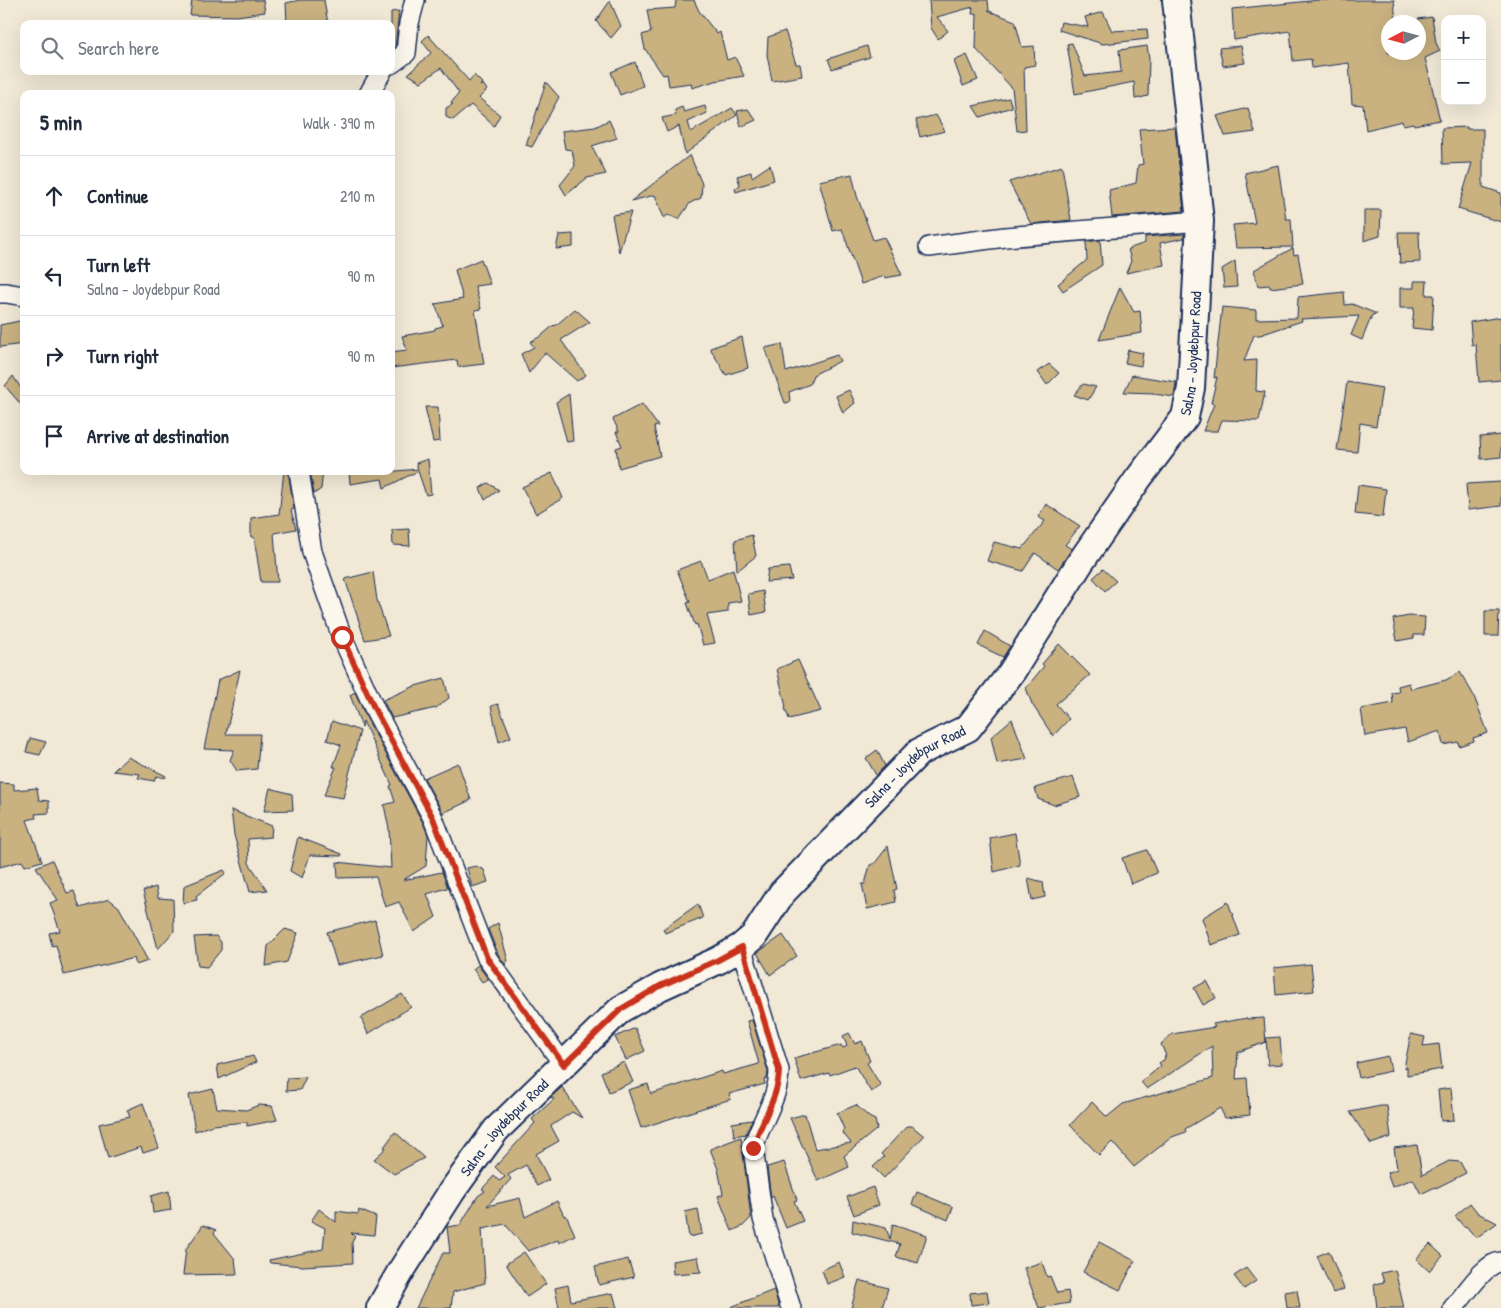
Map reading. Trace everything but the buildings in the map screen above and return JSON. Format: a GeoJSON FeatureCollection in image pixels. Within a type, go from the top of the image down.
{"type":"FeatureCollection","features":[{"type":"Feature","properties":{"kind":"main road","name":"Salna - Joydebpur Road"},"geometry":{"type":"LineString","coordinates":[[380,1308],[401,1271],[452,1191],[496,1130],[621,1009],[660,986],[742,947],[754,936],[782,893],[919,752],[968,728],[1011,673],[1080,564],[1138,479],[1185,417],[1191,388],[1200,221],[1176,0]]}},
{"type":"Feature","properties":{"kind":"street"},"geometry":{"type":"LineString","coordinates":[[395,61],[406,52],[409,23],[415,0]]}},
{"type":"Feature","properties":{"kind":"street"},"geometry":{"type":"LineString","coordinates":[[371,90],[380,75]]}},
{"type":"Feature","properties":{"kind":"street"},"geometry":{"type":"LineString","coordinates":[[929,248],[1005,237],[1200,221]]}},
{"type":"Feature","properties":{"kind":"street"},"geometry":{"type":"LineString","coordinates":[[0,293],[20,295]]}},
{"type":"Feature","properties":{"kind":"street"},"geometry":{"type":"LineString","coordinates":[[300,475],[312,552],[342,637],[375,710],[433,818],[487,958],[564,1065]]}},
{"type":"Feature","properties":{"kind":"street"},"geometry":{"type":"LineString","coordinates":[[742,947],[779,1070],[778,1087],[755,1139],[753,1148],[763,1219],[791,1308]]}},
{"type":"Feature","properties":{"kind":"street"},"geometry":{"type":"LineString","coordinates":[[1453,1308],[1485,1270],[1495,1262],[1501,1262]]}},
{"type":"Feature","properties":{"kind":"route"},"geometry":{"type":"LineString","coordinates":[[342,637],[375,710],[433,818],[487,958],[564,1065],[621,1009],[660,986],[742,947],[779,1070],[778,1087],[755,1139],[753,1148]]}}]}
